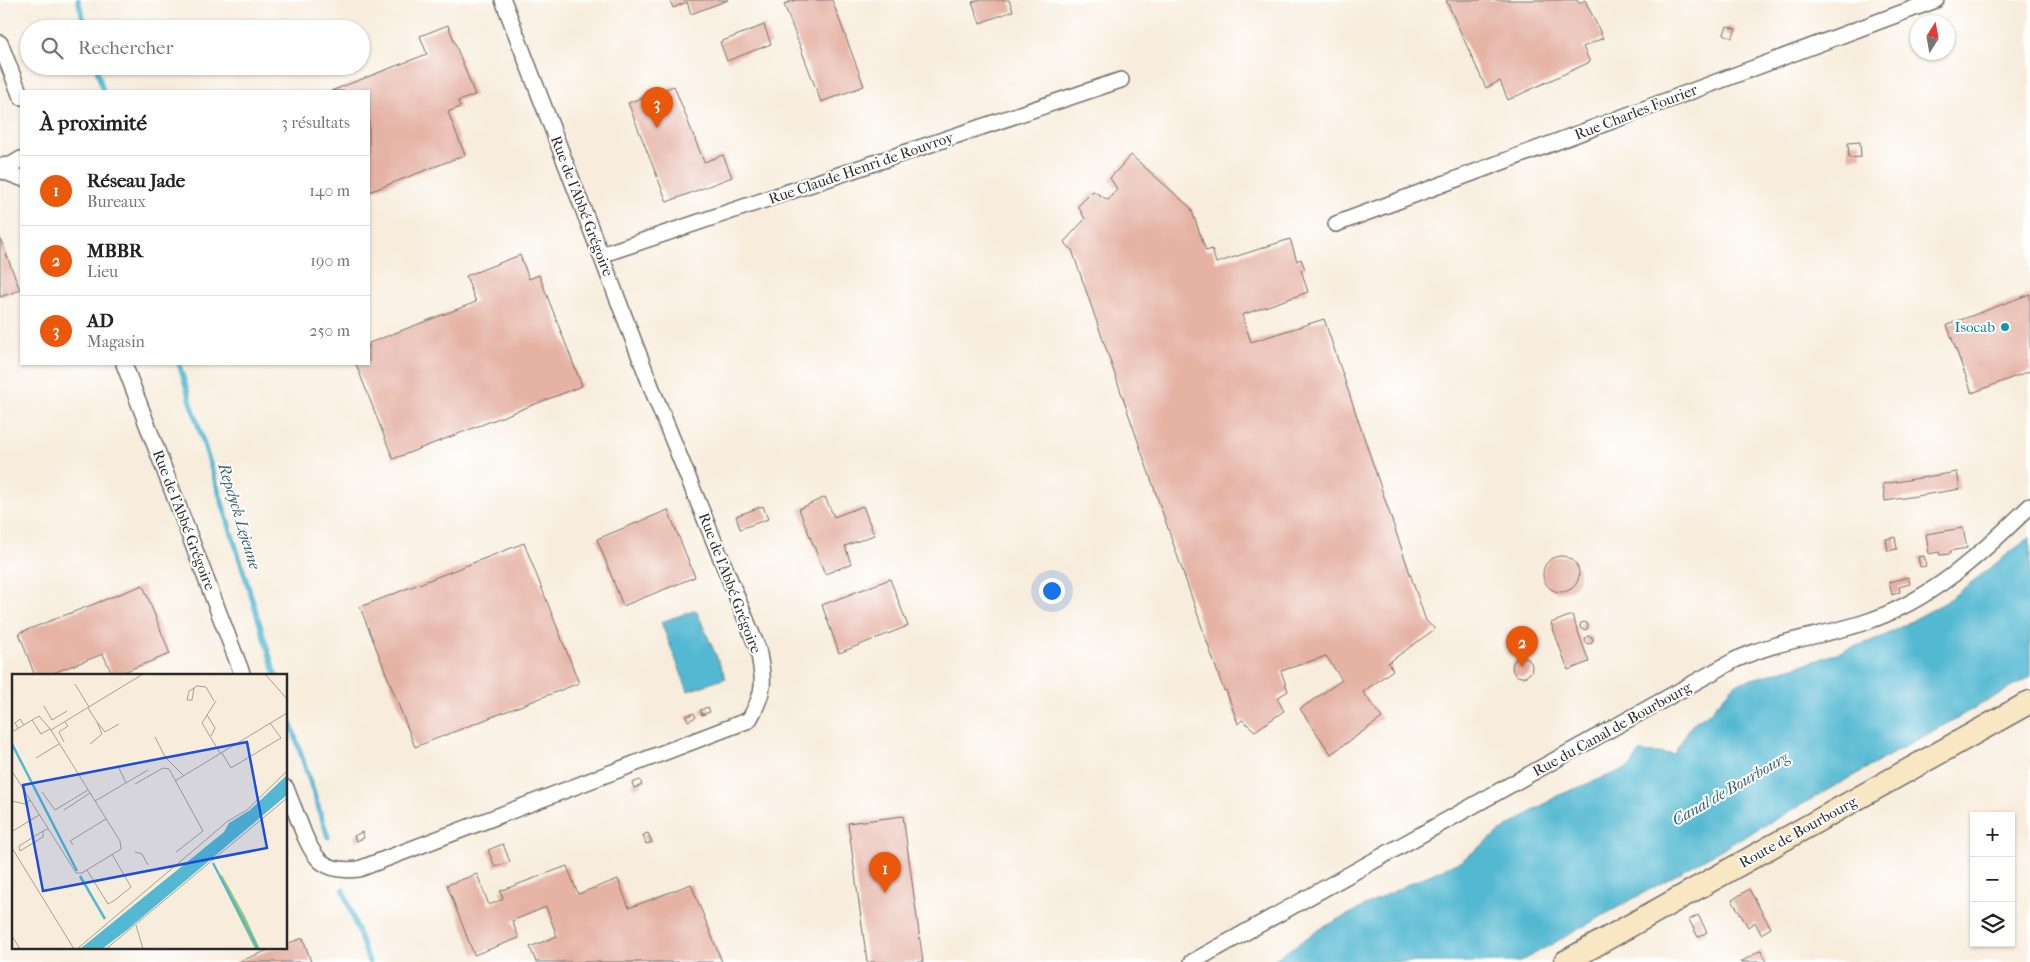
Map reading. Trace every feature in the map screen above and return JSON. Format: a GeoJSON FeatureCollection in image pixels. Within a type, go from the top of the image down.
{"type":"FeatureCollection","features":[{"type":"Feature","properties":{"kind":"main road","name":"Route de Bourbourg"},"geometry":{"type":"LineString","coordinates":[[1565,962],[2030,702]]}},
{"type":"Feature","properties":{"kind":"street","name":"Rue de l'Abbé Grégoire"},"geometry":{"type":"LineString","coordinates":[[288,793],[308,846],[318,859],[335,869],[359,868],[749,720],[760,703],[764,680],[758,649],[658,403],[503,0]]}},
{"type":"Feature","properties":{"kind":"street","name":"Rue Charles Fourier"},"geometry":{"type":"LineString","coordinates":[[1336,224],[1936,0]]}},
{"type":"Feature","properties":{"kind":"street"},"geometry":{"type":"LineString","coordinates":[[0,42],[20,94]]}},
{"type":"Feature","properties":{"kind":"street","name":"Rue Claude Henri de Rouvroy"},"geometry":{"type":"LineString","coordinates":[[601,255],[1121,80]]}},
{"type":"Feature","properties":{"kind":"street"},"geometry":{"type":"LineString","coordinates":[[0,168],[20,160]]}},
{"type":"Feature","properties":{"kind":"street"},"geometry":{"type":"LineString","coordinates":[[0,168],[20,178]]}},
{"type":"Feature","properties":{"kind":"street","name":"Rue de l'Abbé Grégoire"},"geometry":{"type":"LineString","coordinates":[[124,365],[242,674]]}},
{"type":"Feature","properties":{"kind":"street","name":"Rue du Canal de Bourbourg"},"geometry":{"type":"LineString","coordinates":[[1192,962],[1735,660],[1781,642],[1864,622],[1891,612],[1919,597],[1968,564],[2030,506]]}},
{"type":"Feature","properties":{"kind":"water","name":"Canal de Bourbourg"},"geometry":{"type":"Polygon","coordinates":[[[2030,537],[2030,677],[1520,962],[1271,962],[1320,929],[1406,885],[1461,861],[1501,831],[1557,796],[1630,767],[1640,752],[1674,754],[1692,724],[1711,711],[1735,684],[1815,661],[1884,636],[1946,602],[2030,537]]]}},
{"type":"Feature","properties":{"kind":"water"},"geometry":{"type":"Polygon","coordinates":[[[696,610],[726,678],[688,691],[661,622],[696,610]]]}},
{"type":"Feature","properties":{"kind":"building"},"geometry":{"type":"Polygon","coordinates":[[[670,0],[728,0],[691,14],[687,2],[673,8],[670,0]]]}},
{"type":"Feature","properties":{"kind":"building"},"geometry":{"type":"Polygon","coordinates":[[[796,0],[832,0],[864,86],[821,102],[784,4],[796,0]]]}},
{"type":"Feature","properties":{"kind":"building"},"geometry":{"type":"Polygon","coordinates":[[[978,0],[1009,0],[1013,11],[980,23],[972,2],[978,0]]]}},
{"type":"Feature","properties":{"kind":"building"},"geometry":{"type":"Polygon","coordinates":[[[1446,0],[1577,0],[1579,3],[1585,0],[1603,38],[1583,47],[1590,62],[1508,100],[1500,81],[1486,88],[1446,0]]]}},
{"type":"Feature","properties":{"kind":"building"},"geometry":{"type":"Polygon","coordinates":[[[448,25],[475,95],[458,101],[460,107],[448,112],[465,155],[370,192],[370,90],[334,90],[427,54],[420,36],[448,25]]]}},
{"type":"Feature","properties":{"kind":"building"},"geometry":{"type":"Polygon","coordinates":[[[764,25],[771,44],[727,61],[720,42],[764,25]]]}},
{"type":"Feature","properties":{"kind":"building"},"geometry":{"type":"Polygon","coordinates":[[[1727,26],[1736,29],[1732,38],[1724,34],[1727,26]]]}},
{"type":"Feature","properties":{"kind":"building"},"geometry":{"type":"Polygon","coordinates":[[[674,86],[704,162],[723,155],[732,177],[667,202],[628,103],[674,86]]]}},
{"type":"Feature","properties":{"kind":"building"},"geometry":{"type":"Polygon","coordinates":[[[1860,142],[1861,157],[1849,158],[1848,143],[1860,142]]]}},
{"type":"Feature","properties":{"kind":"building"},"geometry":{"type":"Polygon","coordinates":[[[1131,155],[1191,208],[1206,251],[1212,249],[1216,263],[1290,239],[1297,261],[1301,259],[1305,269],[1301,270],[1308,292],[1242,315],[1251,342],[1324,319],[1426,621],[1435,629],[1388,663],[1393,670],[1363,692],[1382,718],[1331,754],[1300,709],[1342,680],[1326,656],[1281,671],[1288,691],[1277,698],[1284,711],[1255,731],[1242,720],[1238,724],[1226,690],[1224,691],[1072,250],[1064,242],[1085,219],[1078,206],[1093,191],[1108,200],[1117,189],[1110,178],[1131,155]]]}},
{"type":"Feature","properties":{"kind":"building"},"geometry":{"type":"Polygon","coordinates":[[[0,238],[20,290],[0,297],[0,238]]]}},
{"type":"Feature","properties":{"kind":"building"},"geometry":{"type":"Polygon","coordinates":[[[520,255],[529,279],[539,275],[582,386],[393,459],[356,365],[370,365],[370,343],[476,302],[466,276],[520,255]]]}},
{"type":"Feature","properties":{"kind":"building","name":"Isocab"},"geometry":{"type":"Polygon","coordinates":[[[2030,294],[2030,371],[1972,393],[1947,325],[2030,294]]]}},
{"type":"Feature","properties":{"kind":"building"},"geometry":{"type":"Polygon","coordinates":[[[1957,472],[1960,489],[1885,501],[1883,484],[1957,472]]]}},
{"type":"Feature","properties":{"kind":"building"},"geometry":{"type":"Polygon","coordinates":[[[825,497],[834,517],[863,506],[874,535],[845,546],[851,564],[825,574],[799,509],[825,497]]]}},
{"type":"Feature","properties":{"kind":"building"},"geometry":{"type":"Polygon","coordinates":[[[763,506],[768,519],[740,529],[736,516],[763,506]]]}},
{"type":"Feature","properties":{"kind":"building"},"geometry":{"type":"Polygon","coordinates":[[[668,510],[695,577],[623,606],[597,539],[668,510]]]}},
{"type":"Feature","properties":{"kind":"building"},"geometry":{"type":"Polygon","coordinates":[[[1963,528],[1967,548],[1950,551],[1950,554],[1940,555],[1939,552],[1929,554],[1926,534],[1963,528]]]}},
{"type":"Feature","properties":{"kind":"building"},"geometry":{"type":"Polygon","coordinates":[[[1895,537],[1897,549],[1888,551],[1886,539],[1895,537]]]}},
{"type":"Feature","properties":{"kind":"building"},"geometry":{"type":"Polygon","coordinates":[[[524,543],[579,683],[415,747],[360,607],[524,543]]]}},
{"type":"Feature","properties":{"kind":"building"},"geometry":{"type":"Polygon","coordinates":[[[1561,556],[1574,561],[1579,574],[1574,587],[1561,592],[1548,587],[1543,574],[1548,561],[1561,556]]]}},
{"type":"Feature","properties":{"kind":"building"},"geometry":{"type":"Polygon","coordinates":[[[1924,556],[1926,566],[1920,567],[1918,557],[1924,556]]]}},
{"type":"Feature","properties":{"kind":"building"},"geometry":{"type":"Polygon","coordinates":[[[1908,577],[1910,584],[1899,587],[1900,592],[1892,595],[1889,582],[1908,577]]]}},
{"type":"Feature","properties":{"kind":"building"},"geometry":{"type":"Polygon","coordinates":[[[890,579],[908,626],[839,653],[822,605],[890,579]]]}},
{"type":"Feature","properties":{"kind":"building"},"geometry":{"type":"Polygon","coordinates":[[[143,585],[170,654],[118,674],[112,674],[103,654],[50,674],[34,674],[19,633],[143,585]]]}},
{"type":"Feature","properties":{"kind":"building"},"geometry":{"type":"Polygon","coordinates":[[[1572,615],[1589,662],[1568,670],[1551,623],[1572,615]]]}},
{"type":"Feature","properties":{"kind":"building"},"geometry":{"type":"Polygon","coordinates":[[[1584,622],[1588,626],[1584,630],[1580,626],[1584,622]]]}},
{"type":"Feature","properties":{"kind":"building"},"geometry":{"type":"Polygon","coordinates":[[[1589,636],[1593,640],[1589,644],[1585,640],[1589,636]]]}},
{"type":"Feature","properties":{"kind":"building"},"geometry":{"type":"Polygon","coordinates":[[[1522,657],[1529,660],[1532,667],[1529,674],[1522,677],[1515,674],[1512,667],[1515,660],[1522,657]]]}},
{"type":"Feature","properties":{"kind":"building"},"geometry":{"type":"Polygon","coordinates":[[[708,707],[710,712],[702,715],[700,710],[708,707]]]}},
{"type":"Feature","properties":{"kind":"building"},"geometry":{"type":"Polygon","coordinates":[[[694,713],[696,717],[688,721],[686,716],[694,713]]]}},
{"type":"Feature","properties":{"kind":"building"},"geometry":{"type":"Polygon","coordinates":[[[640,780],[642,785],[634,788],[632,783],[640,780]]]}},
{"type":"Feature","properties":{"kind":"building"},"geometry":{"type":"Polygon","coordinates":[[[903,816],[923,962],[867,962],[848,823],[903,816]]]}},
{"type":"Feature","properties":{"kind":"building"},"geometry":{"type":"Polygon","coordinates":[[[362,832],[364,838],[356,841],[354,836],[362,832]]]}},
{"type":"Feature","properties":{"kind":"building"},"geometry":{"type":"Polygon","coordinates":[[[648,833],[652,842],[646,844],[643,835],[648,833]]]}},
{"type":"Feature","properties":{"kind":"building"},"geometry":{"type":"Polygon","coordinates":[[[503,844],[510,862],[495,867],[488,850],[503,844]]]}},
{"type":"Feature","properties":{"kind":"building"},"geometry":{"type":"Polygon","coordinates":[[[567,866],[578,894],[618,879],[629,908],[691,884],[722,962],[536,962],[530,947],[557,936],[546,907],[512,921],[519,938],[474,955],[447,885],[477,874],[489,905],[503,899],[500,891],[567,866]]]}},
{"type":"Feature","properties":{"kind":"building"},"geometry":{"type":"Polygon","coordinates":[[[1749,889],[1771,928],[1761,934],[1755,922],[1748,927],[1732,900],[1749,889]]]}},
{"type":"Feature","properties":{"kind":"building"},"geometry":{"type":"Polygon","coordinates":[[[1698,915],[1707,932],[1698,937],[1689,920],[1698,915]]]}},
{"type":"Feature","properties":{"kind":"building"},"geometry":{"type":"Polygon","coordinates":[[[303,938],[311,962],[238,962],[269,950],[288,950],[288,943],[303,938]]]}},
{"type":"Feature","properties":{"kind":"building"},"geometry":{"type":"Polygon","coordinates":[[[1761,950],[1767,962],[1741,962],[1761,950]]]}},
{"type":"Feature","properties":{"kind":"waterway","name":"Repdyck Lejeune"},"geometry":{"type":"LineString","coordinates":[[78,0],[84,20]]}},
{"type":"Feature","properties":{"kind":"waterway","name":"Repdyck Lejeune"},"geometry":{"type":"LineString","coordinates":[[99,75],[103,90]]}},
{"type":"Feature","properties":{"kind":"waterway","name":"Repdyck Lejeune"},"geometry":{"type":"LineString","coordinates":[[179,365],[275,674]]}},
{"type":"Feature","properties":{"kind":"waterway","name":"Repdyck Lejeune"},"geometry":{"type":"LineString","coordinates":[[288,714],[328,837]]}},
{"type":"Feature","properties":{"kind":"waterway","name":"Repdyck Lejeune"},"geometry":{"type":"LineString","coordinates":[[343,889],[369,962]]}},
{"type":"Feature","properties":{"kind":"place","name":"AD"},"geometry":{"type":"Point","coordinates":[657,128]}},
{"type":"Feature","properties":{"kind":"place","name":"Isocab"},"geometry":{"type":"Point","coordinates":[2005,327]}},
{"type":"Feature","properties":{"kind":"place","name":"MBBR"},"geometry":{"type":"Point","coordinates":[1522,667]}},
{"type":"Feature","properties":{"kind":"place","name":"Réseau Jade"},"geometry":{"type":"Point","coordinates":[885,893]}}]}
